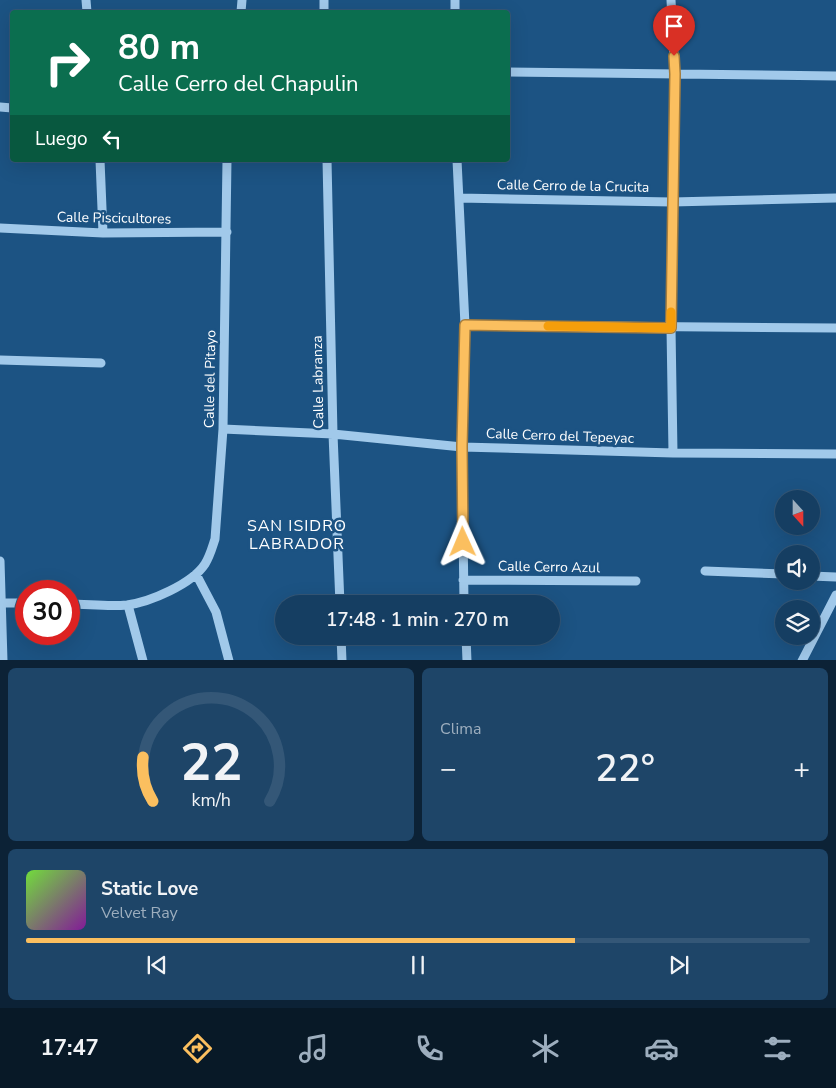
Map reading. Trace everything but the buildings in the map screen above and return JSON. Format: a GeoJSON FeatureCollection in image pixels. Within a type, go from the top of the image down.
{"type":"FeatureCollection","features":[{"type":"Feature","properties":{"kind":"street"},"geometry":{"type":"LineString","coordinates":[[670,0],[675,74],[671,328],[673,453]]}},
{"type":"Feature","properties":{"kind":"street"},"geometry":{"type":"LineString","coordinates":[[510,72],[836,76]]}},
{"type":"Feature","properties":{"kind":"street"},"geometry":{"type":"LineString","coordinates":[[100,162],[103,233]]}},
{"type":"Feature","properties":{"kind":"street","name":"Calle del Pitayo"},"geometry":{"type":"LineString","coordinates":[[80,604],[128,604],[154,597],[181,586],[204,566],[210,555],[215,539],[223,429],[227,162]]}},
{"type":"Feature","properties":{"kind":"street","name":"Calle Labranza"},"geometry":{"type":"LineString","coordinates":[[327,162],[333,434],[340,595]]}},
{"type":"Feature","properties":{"kind":"street"},"geometry":{"type":"LineString","coordinates":[[457,162],[465,325],[462,446],[464,595]]}},
{"type":"Feature","properties":{"kind":"street","name":"Calle Cerro de la Crucita"},"geometry":{"type":"LineString","coordinates":[[459,198],[672,202],[836,198]]}},
{"type":"Feature","properties":{"kind":"street","name":"Calle Piscicultores"},"geometry":{"type":"LineString","coordinates":[[0,228],[103,233],[227,232]]}},
{"type":"Feature","properties":{"kind":"street"},"geometry":{"type":"LineString","coordinates":[[465,325],[836,328]]}},
{"type":"Feature","properties":{"kind":"street"},"geometry":{"type":"LineString","coordinates":[[0,360],[102,363]]}},
{"type":"Feature","properties":{"kind":"street","name":"Calle Cerro del Tepeyac"},"geometry":{"type":"LineString","coordinates":[[223,429],[333,434],[462,446],[673,453],[836,454]]}},
{"type":"Feature","properties":{"kind":"street"},"geometry":{"type":"LineString","coordinates":[[0,561],[3,660]]}},
{"type":"Feature","properties":{"kind":"street"},"geometry":{"type":"LineString","coordinates":[[705,571],[775,574]]}},
{"type":"Feature","properties":{"kind":"street"},"geometry":{"type":"LineString","coordinates":[[196,574],[216,612],[229,660]]}},
{"type":"Feature","properties":{"kind":"street"},"geometry":{"type":"LineString","coordinates":[[820,576],[836,577]]}},
{"type":"Feature","properties":{"kind":"street","name":"Calle Cerro Azul"},"geometry":{"type":"LineString","coordinates":[[463,580],[636,581]]}},
{"type":"Feature","properties":{"kind":"street"},"geometry":{"type":"LineString","coordinates":[[802,660],[836,595]]}},
{"type":"Feature","properties":{"kind":"street"},"geometry":{"type":"LineString","coordinates":[[1,603],[15,603]]}},
{"type":"Feature","properties":{"kind":"street"},"geometry":{"type":"LineString","coordinates":[[128,604],[143,660]]}},
{"type":"Feature","properties":{"kind":"street"},"geometry":{"type":"LineString","coordinates":[[341,645],[342,660]]}},
{"type":"Feature","properties":{"kind":"street"},"geometry":{"type":"LineString","coordinates":[[466,645],[467,660]]}},
{"type":"Feature","properties":{"kind":"slow traffic"},"geometry":{"type":"LineString","coordinates":[[548,326],[671,328],[671,312]]}},
{"type":"Feature","properties":{"kind":"district","name":"SAN ISIDRO LABRADOR"},"geometry":{"type":"Point","coordinates":[297,535]}},
{"type":"Feature","properties":{"kind":"route"},"geometry":{"type":"LineString","coordinates":[[463,542],[462,446],[465,325],[671,328],[674,56]]}}]}
